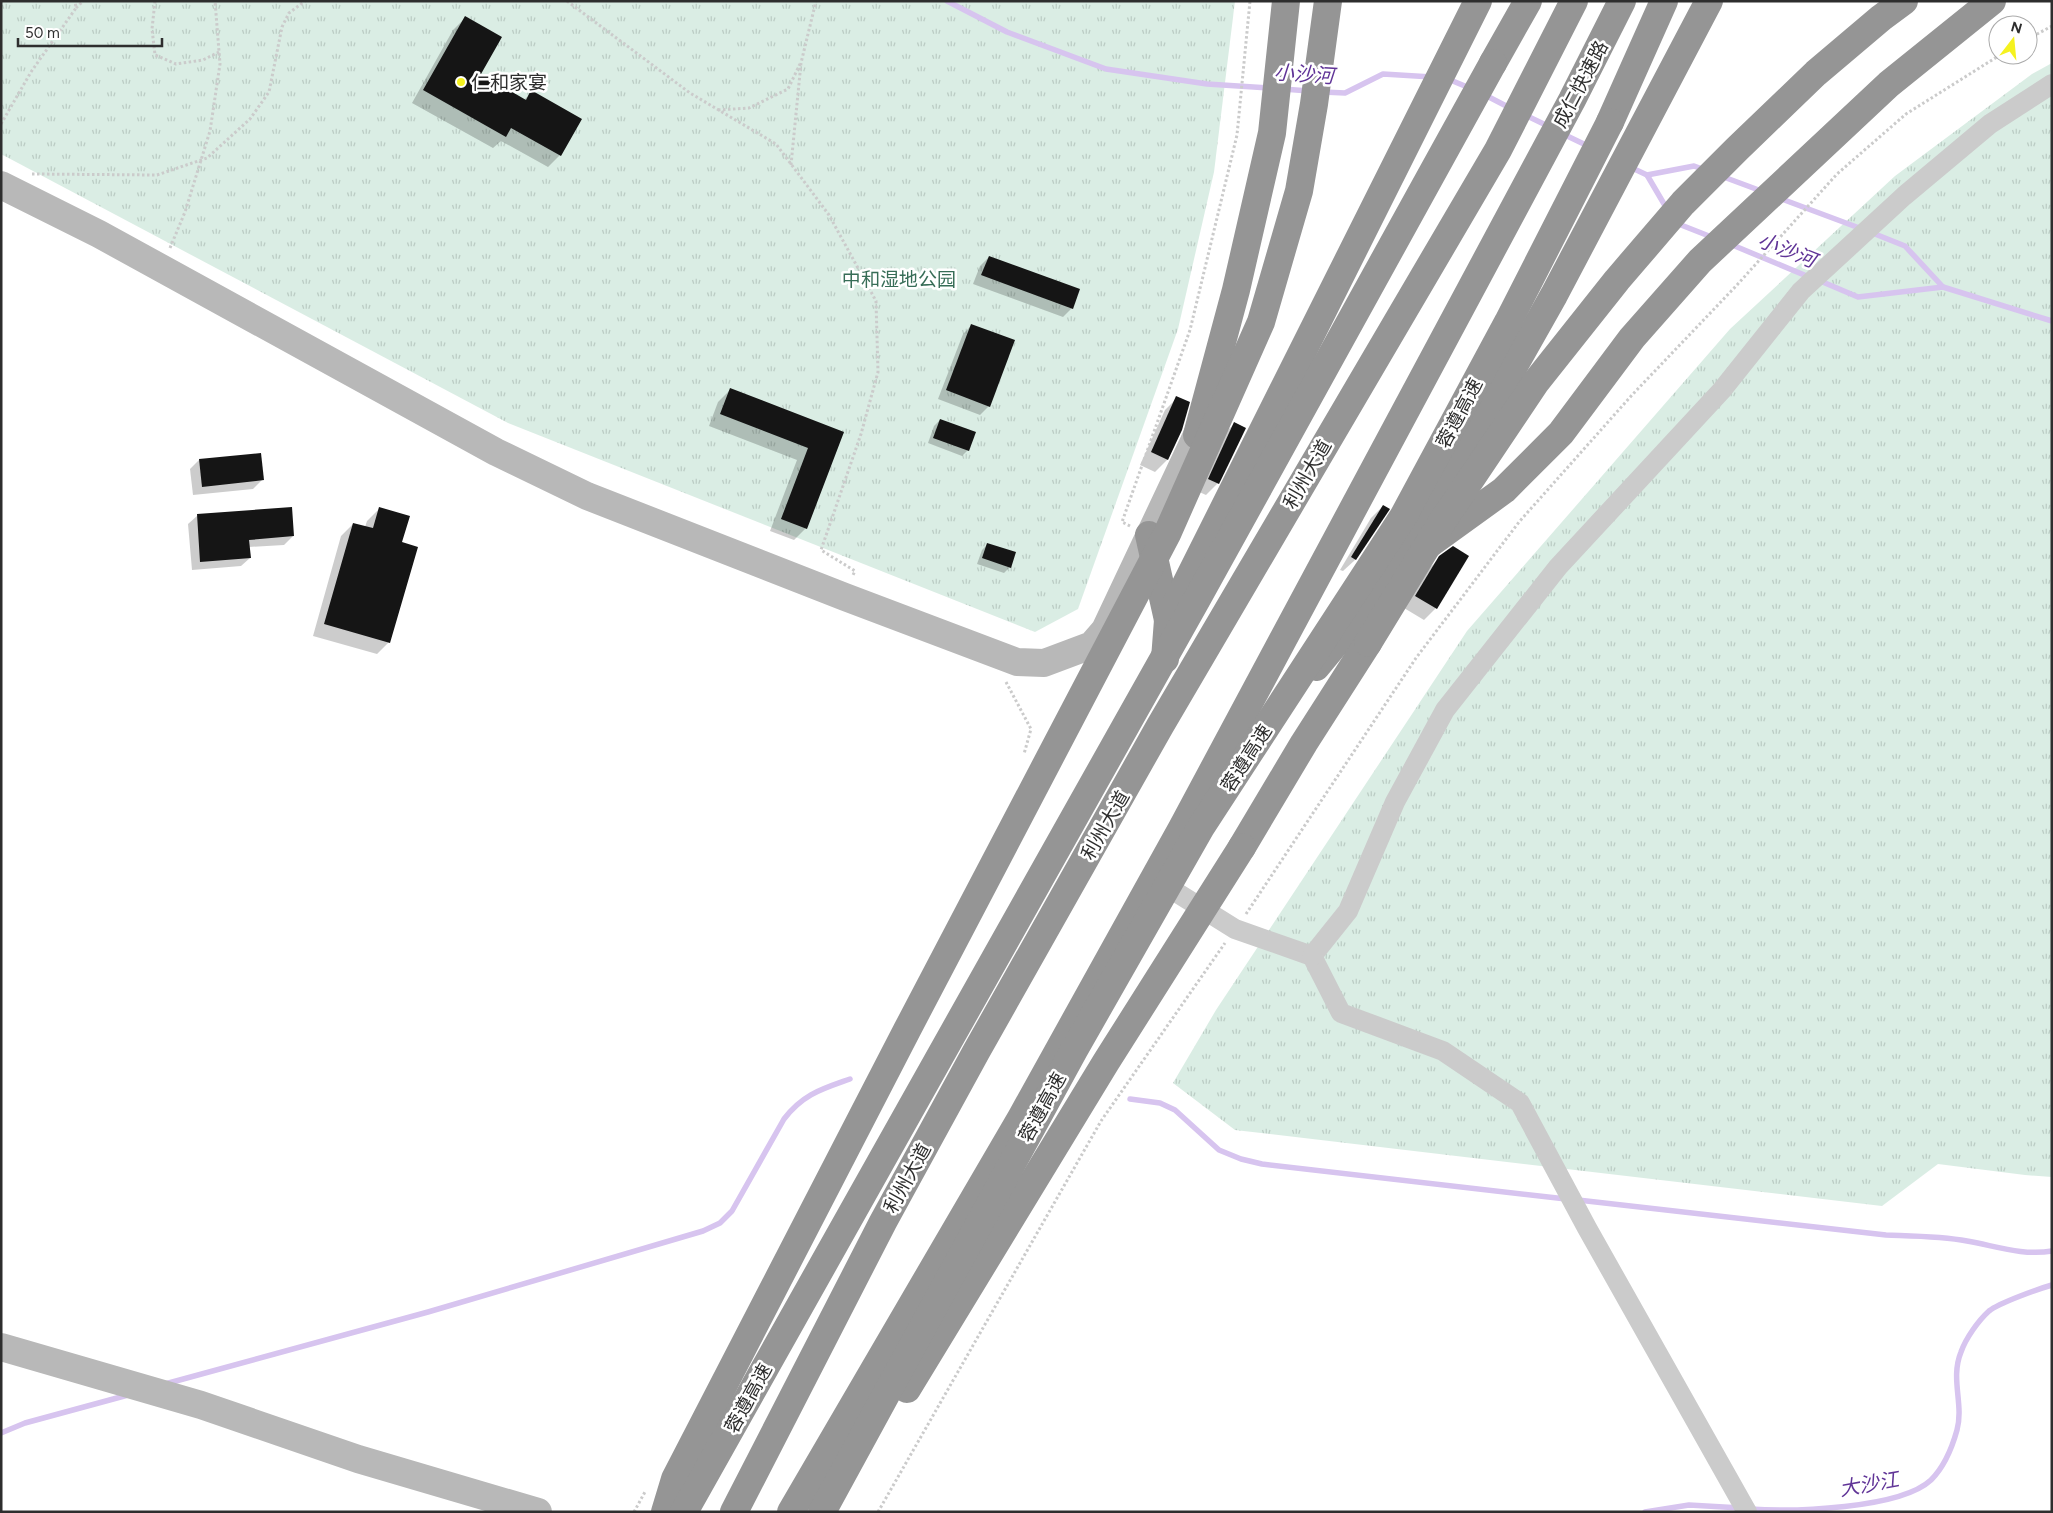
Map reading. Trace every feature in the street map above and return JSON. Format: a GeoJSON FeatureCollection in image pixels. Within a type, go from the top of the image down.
{"type":"FeatureCollection","features":[{"type":"Feature","properties":{"kind":"highway"},"geometry":{"type":"LineString","coordinates":[[1197,435],[1236,290],[1272,133],[1286,1]]}},
{"type":"Feature","properties":{"kind":"highway"},"geometry":{"type":"LineString","coordinates":[[665,1512],[675,1479],[907,1030],[1167,534],[1253,340],[1298,191],[1314,104],[1328,1]]}},
{"type":"Feature","properties":{"kind":"highway"},"geometry":{"type":"LineString","coordinates":[[1168,620],[1478,1]]}},
{"type":"Feature","properties":{"kind":"highway","name":"蓉遵高速"},"geometry":{"type":"LineString","coordinates":[[684,1512],[1153,677],[1528,1]]}},
{"type":"Feature","properties":{"kind":"highway","name":"利州大道"},"geometry":{"type":"LineString","coordinates":[[734,1512],[883,1222],[976,1052],[1160,726],[1498,150],[1574,1]]}},
{"type":"Feature","properties":{"kind":"highway","name":"成仁快速路"},"geometry":{"type":"LineString","coordinates":[[1182,828],[1572,100],[1622,1]]}},
{"type":"Feature","properties":{"kind":"highway","name":"蓉遵高速"},"geometry":{"type":"LineString","coordinates":[[826,1505],[1074,1050],[1201,828],[1403,517],[1508,322],[1610,122],[1664,1]]}},
{"type":"Feature","properties":{"kind":"highway"},"geometry":{"type":"LineString","coordinates":[[791,1512],[1021,1118],[1182,828],[1404,561],[1550,303],[1709,1]]}},
{"type":"Feature","properties":{"kind":"highway"},"geometry":{"type":"LineString","coordinates":[[826,1505],[918,1374],[1106,1062],[1242,847],[1304,743],[1440,526],[1536,382],[1617,280],[1683,203],[1816,73],[1904,1]]}},
{"type":"Feature","properties":{"kind":"highway"},"geometry":{"type":"LineString","coordinates":[[1404,561],[1504,490],[1555,439],[1632,338],[1700,261],[1889,84],[1992,1]]}},
{"type":"Feature","properties":{"kind":"highway"},"geometry":{"type":"LineString","coordinates":[[1149,534],[1168,620],[1160,726]]}},
{"type":"Feature","properties":{"kind":"main road"},"geometry":{"type":"LineString","coordinates":[[1,185],[99,234],[496,452],[587,496],[845,598],[1017,662],[1044,663],[1092,644],[1105,630],[1197,435]]}},
{"type":"Feature","properties":{"kind":"main road"},"geometry":{"type":"LineString","coordinates":[[1,1347],[201,1404],[358,1459],[538,1512]]}},
{"type":"Feature","properties":{"kind":"street"},"geometry":{"type":"LineString","coordinates":[[1312,956],[1348,911],[1395,802],[1445,710],[1558,566],[1722,390],[1801,291],[1904,196],[1990,124],[2052,84]]}},
{"type":"Feature","properties":{"kind":"street"},"geometry":{"type":"LineString","coordinates":[[1154,878],[1235,930],[1312,956],[1341,1013],[1443,1051],[1520,1103],[1587,1228],[1746,1512]]}},
{"type":"Feature","properties":{"kind":"path"},"geometry":{"type":"LineString","coordinates":[[75,1],[76,8]]}},
{"type":"Feature","properties":{"kind":"path"},"geometry":{"type":"LineString","coordinates":[[1,124],[31,72],[76,8],[83,1]]}},
{"type":"Feature","properties":{"kind":"path"},"geometry":{"type":"LineString","coordinates":[[155,1],[152,29],[155,55],[176,64],[203,60],[220,52]]}},
{"type":"Feature","properties":{"kind":"path"},"geometry":{"type":"LineString","coordinates":[[161,268],[185,212],[210,131],[220,64],[215,1]]}},
{"type":"Feature","properties":{"kind":"path"},"geometry":{"type":"LineString","coordinates":[[29,174],[157,176],[207,158],[250,119],[269,92],[282,27],[289,12],[305,1]]}},
{"type":"Feature","properties":{"kind":"path"},"geometry":{"type":"LineString","coordinates":[[567,1],[690,93],[776,144],[829,215],[876,302],[878,372],[861,434],[822,550],[855,572]]}},
{"type":"Feature","properties":{"kind":"path"},"geometry":{"type":"LineString","coordinates":[[791,165],[801,63],[816,1]]}},
{"type":"Feature","properties":{"kind":"path"},"geometry":{"type":"LineString","coordinates":[[1149,534],[1122,522],[1190,330],[1237,135],[1250,1]]}},
{"type":"Feature","properties":{"kind":"path"},"geometry":{"type":"LineString","coordinates":[[2038,34],[2052,26]]}},
{"type":"Feature","properties":{"kind":"path"},"geometry":{"type":"LineString","coordinates":[[718,110],[750,108],[788,88],[801,63]]}},
{"type":"Feature","properties":{"kind":"path"},"geometry":{"type":"LineString","coordinates":[[878,1512],[1101,1121],[1235,930],[1416,658],[1519,522],[1632,395],[1737,285],[1837,174],[1906,114],[1988,63]]}},
{"type":"Feature","properties":{"kind":"path"},"geometry":{"type":"LineString","coordinates":[[1005,679],[1031,729],[1024,755]]}},
{"type":"Feature","properties":{"kind":"path"},"geometry":{"type":"LineString","coordinates":[[1031,729],[1041,728]]}},
{"type":"Feature","properties":{"kind":"path"},"geometry":{"type":"LineString","coordinates":[[634,1512],[648,1486]]}},
{"type":"Feature","properties":{"kind":"green space","name":"中和湿地公园"},"geometry":{"type":"Polygon","coordinates":[[[1,1],[1235,1],[1214,172],[1178,329],[1078,609],[1035,632],[508,423],[1,154],[1,1]]]}},
{"type":"Feature","properties":{"kind":"green space"},"geometry":{"type":"Polygon","coordinates":[[[2052,63],[2052,1177],[1938,1164],[1882,1206],[1235,1130],[1173,1083],[1216,1010],[1467,631],[1730,329],[1895,176],[2032,74],[2052,63]]]}},
{"type":"Feature","properties":{"kind":"building","name":"仁和家宴"},"geometry":{"type":"Polygon","coordinates":[[[465,16],[502,37],[481,74],[526,100],[531,90],[582,119],[561,156],[511,128],[506,137],[423,90],[465,16]]]}},
{"type":"Feature","properties":{"kind":"building"},"geometry":{"type":"Polygon","coordinates":[[[989,256],[1080,289],[1073,309],[981,275],[989,256]]]}},
{"type":"Feature","properties":{"kind":"building"},"geometry":{"type":"Polygon","coordinates":[[[971,324],[1015,340],[990,407],[946,390],[971,324]]]}},
{"type":"Feature","properties":{"kind":"building"},"geometry":{"type":"Polygon","coordinates":[[[730,388],[844,432],[807,529],[781,519],[808,448],[720,414],[730,388]]]}},
{"type":"Feature","properties":{"kind":"building"},"geometry":{"type":"Polygon","coordinates":[[[1176,396],[1190,402],[1182,430],[1168,460],[1151,452],[1176,396]]]}},
{"type":"Feature","properties":{"kind":"building"},"geometry":{"type":"Polygon","coordinates":[[[940,419],[976,432],[969,451],[933,438],[940,419]]]}},
{"type":"Feature","properties":{"kind":"building"},"geometry":{"type":"Polygon","coordinates":[[[1234,422],[1246,428],[1219,484],[1208,479],[1234,422]]]}},
{"type":"Feature","properties":{"kind":"building"},"geometry":{"type":"Polygon","coordinates":[[[261,453],[264,480],[202,487],[199,459],[261,453]]]}},
{"type":"Feature","properties":{"kind":"building"},"geometry":{"type":"Polygon","coordinates":[[[1383,505],[1390,509],[1356,560],[1351,557],[1383,505]]]}},
{"type":"Feature","properties":{"kind":"building"},"geometry":{"type":"Polygon","coordinates":[[[292,507],[294,536],[249,540],[251,558],[200,562],[197,514],[292,507]]]}},
{"type":"Feature","properties":{"kind":"building"},"geometry":{"type":"Polygon","coordinates":[[[379,507],[410,516],[402,542],[418,547],[390,643],[324,624],[353,523],[373,528],[379,507]]]}},
{"type":"Feature","properties":{"kind":"building"},"geometry":{"type":"Polygon","coordinates":[[[987,543],[1016,552],[1011,568],[982,558],[987,543]]]}},
{"type":"Feature","properties":{"kind":"building"},"geometry":{"type":"Polygon","coordinates":[[[1453,546],[1469,556],[1437,609],[1415,596],[1439,556],[1453,546]]]}},
{"type":"Feature","properties":{"kind":"waterway","name":"小沙河"},"geometry":{"type":"LineString","coordinates":[[947,1],[1007,32],[1106,69],[1207,84],[1269,88]]}},
{"type":"Feature","properties":{"kind":"waterway","name":"小沙河"},"geometry":{"type":"LineString","coordinates":[[1323,92],[1345,93],[1383,74],[1432,77]]}},
{"type":"Feature","properties":{"kind":"waterway","name":"小沙河"},"geometry":{"type":"LineString","coordinates":[[1448,79],[1472,89]]}},
{"type":"Feature","properties":{"kind":"waterway","name":"小沙河"},"geometry":{"type":"LineString","coordinates":[[1283,89],[1309,91]]}},
{"type":"Feature","properties":{"kind":"waterway","name":"小沙河"},"geometry":{"type":"LineString","coordinates":[[1485,95],[1512,109]]}},
{"type":"Feature","properties":{"kind":"waterway","name":"小沙河"},"geometry":{"type":"LineString","coordinates":[[1525,115],[1550,127]]}},
{"type":"Feature","properties":{"kind":"waterway","name":"小沙河"},"geometry":{"type":"LineString","coordinates":[[1563,134],[1588,146]]}},
{"type":"Feature","properties":{"kind":"waterway","name":"小沙河"},"geometry":{"type":"LineString","coordinates":[[1647,175],[1694,166],[1705,170]]}},
{"type":"Feature","properties":{"kind":"waterway","name":"小沙河"},"geometry":{"type":"LineString","coordinates":[[1630,167],[1647,175],[1667,209]]}},
{"type":"Feature","properties":{"kind":"waterway","name":"小沙河"},"geometry":{"type":"LineString","coordinates":[[1721,176],[1764,192]]}},
{"type":"Feature","properties":{"kind":"waterway","name":"小沙河"},"geometry":{"type":"LineString","coordinates":[[1779,198],[1862,229]]}},
{"type":"Feature","properties":{"kind":"waterway","name":"小沙河"},"geometry":{"type":"LineString","coordinates":[[1676,223],[1714,238]]}},
{"type":"Feature","properties":{"kind":"waterway","name":"小沙河"},"geometry":{"type":"LineString","coordinates":[[1870,232],[1905,246],[1943,287]]}},
{"type":"Feature","properties":{"kind":"waterway","name":"小沙河"},"geometry":{"type":"LineString","coordinates":[[1730,244],[1809,277]]}},
{"type":"Feature","properties":{"kind":"waterway","name":"小沙河"},"geometry":{"type":"LineString","coordinates":[[1818,280],[1858,297],[1943,287],[2052,321]]}},
{"type":"Feature","properties":{"kind":"waterway"},"geometry":{"type":"LineString","coordinates":[[165,1384],[428,1312],[703,1231],[720,1223],[732,1211],[784,1119],[791,1111],[814,1093],[850,1079]]}},
{"type":"Feature","properties":{"kind":"waterway"},"geometry":{"type":"LineString","coordinates":[[1130,1099],[1160,1103],[1175,1110],[1219,1150],[1241,1159],[1262,1164],[1566,1199]]}},
{"type":"Feature","properties":{"kind":"waterway"},"geometry":{"type":"LineString","coordinates":[[1578,1200],[1886,1235],[1947,1238],[2010,1250],[2052,1251]]}},
{"type":"Feature","properties":{"kind":"waterway","name":"大沙江"},"geometry":{"type":"LineString","coordinates":[[1750,1509],[1818,1509],[1871,1503],[1916,1490],[1931,1480],[1947,1457],[1957,1430],[1959,1420],[1958,1362],[1969,1336],[1989,1311],[2019,1296],[2052,1285]]}},
{"type":"Feature","properties":{"kind":"waterway"},"geometry":{"type":"LineString","coordinates":[[1,1433],[25,1423],[128,1395]]}},
{"type":"Feature","properties":{"kind":"waterway","name":"大沙江"},"geometry":{"type":"LineString","coordinates":[[1645,1512],[1689,1505],[1741,1508]]}},
{"type":"Feature","properties":{"kind":"place","name":"仁和家宴"},"geometry":{"type":"Point","coordinates":[461,82]}}]}
